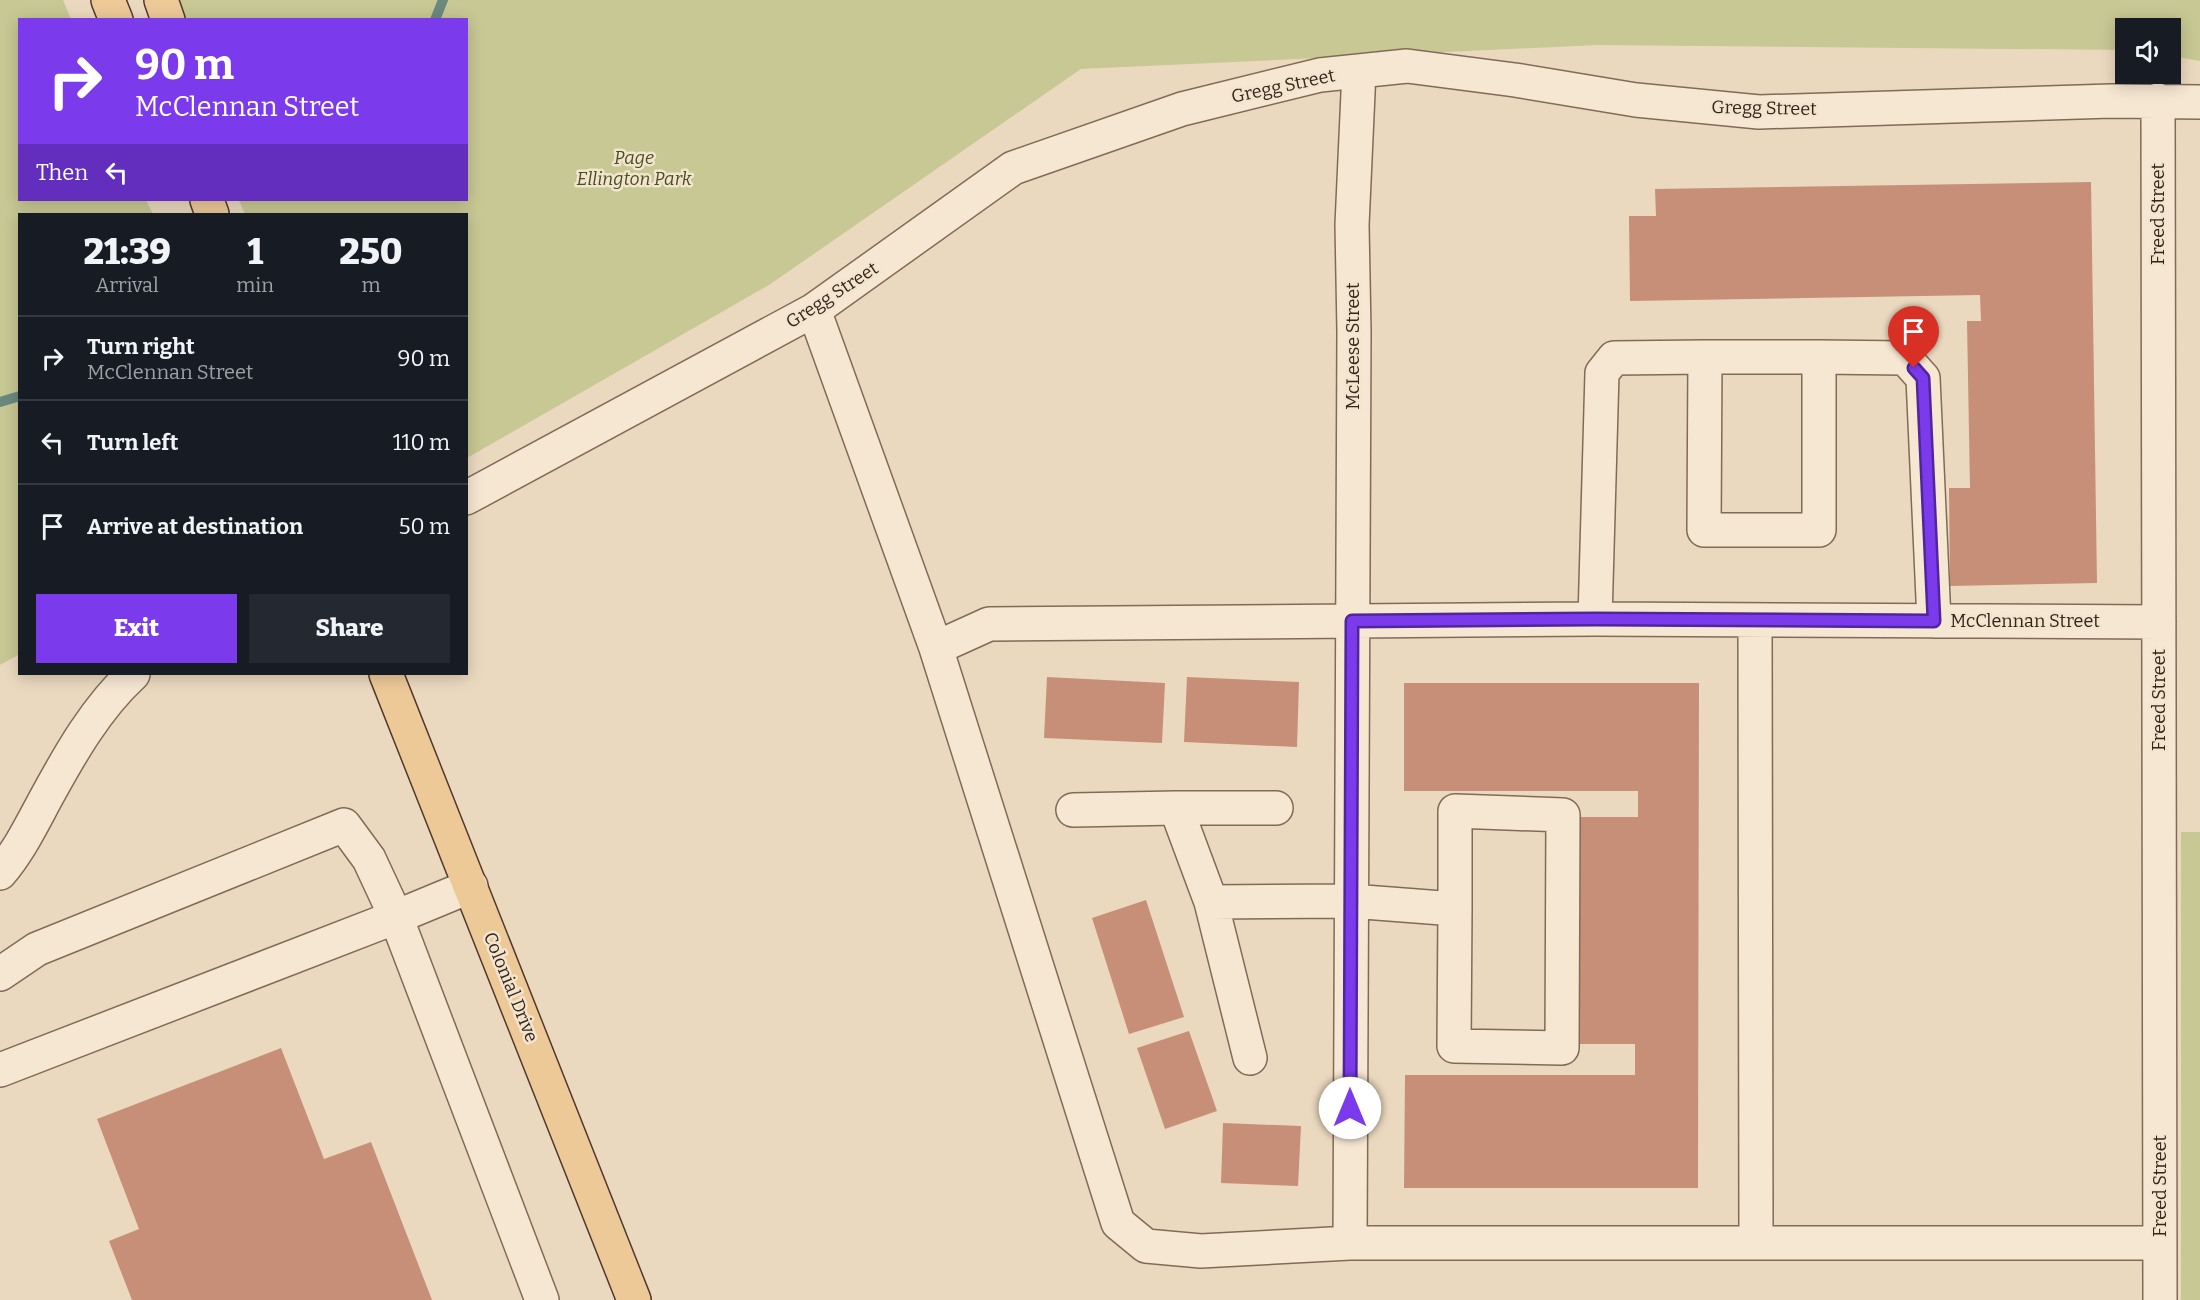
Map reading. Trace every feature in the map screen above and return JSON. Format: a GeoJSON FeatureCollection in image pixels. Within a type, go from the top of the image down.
{"type":"FeatureCollection","features":[{"type":"Feature","properties":{"kind":"main road"},"geometry":{"type":"LineString","coordinates":[[108,0],[115,18]]}},
{"type":"Feature","properties":{"kind":"main road"},"geometry":{"type":"LineString","coordinates":[[161,0],[167,18]]}},
{"type":"Feature","properties":{"kind":"main road","name":"Colonial Drive"},"geometry":{"type":"LineString","coordinates":[[386,675],[634,1300]]}},
{"type":"Feature","properties":{"kind":"street","name":"Gregg Street"},"geometry":{"type":"LineString","coordinates":[[468,497],[814,310],[1013,168],[1182,109],[1320,75],[1407,66],[1515,80],[1636,100],[1759,112],[2158,100],[2200,102]]}},
{"type":"Feature","properties":{"kind":"street","name":"McLeese Street"},"geometry":{"type":"LineString","coordinates":[[1350,1243],[1354,331],[1352,225],[1359,71]]}},
{"type":"Feature","properties":{"kind":"street","name":"Freed Street"},"geometry":{"type":"LineString","coordinates":[[2158,100],[2160,1300]]}},
{"type":"Feature","properties":{"kind":"street"},"geometry":{"type":"LineString","coordinates":[[814,310],[936,648],[1118,1222],[1146,1246],[1190,1250],[1350,1243],[2160,1243]]}},
{"type":"Feature","properties":{"kind":"street"},"geometry":{"type":"LineString","coordinates":[[1705,357],[1704,530],[1819,530],[1819,357]]}},
{"type":"Feature","properties":{"kind":"street"},"geometry":{"type":"LineString","coordinates":[[1595,619],[1602,373],[1614,358],[1819,357],[1905,358],[1923,378],[1934,621]]}},
{"type":"Feature","properties":{"kind":"street","name":"McClennan Street"},"geometry":{"type":"LineString","coordinates":[[936,648],[989,624],[1595,619],[2159,622]]}},
{"type":"Feature","properties":{"kind":"street"},"geometry":{"type":"LineString","coordinates":[[1755,620],[1756,1243]]}},
{"type":"Feature","properties":{"kind":"street"},"geometry":{"type":"LineString","coordinates":[[0,873],[25,837],[87,730],[104,705],[132,675]]}},
{"type":"Feature","properties":{"kind":"street"},"geometry":{"type":"LineString","coordinates":[[1176,808],[1211,902],[1250,1058]]}},
{"type":"Feature","properties":{"kind":"street"},"geometry":{"type":"LineString","coordinates":[[1073,810],[1276,808]]}},
{"type":"Feature","properties":{"kind":"street"},"geometry":{"type":"LineString","coordinates":[[1455,811],[1563,815],[1562,1048],[1454,1046],[1455,909],[1455,811]]}},
{"type":"Feature","properties":{"kind":"street"},"geometry":{"type":"LineString","coordinates":[[0,974],[36,949],[344,825],[369,859],[396,917],[542,1300]]}},
{"type":"Feature","properties":{"kind":"street"},"geometry":{"type":"LineString","coordinates":[[0,1071],[471,886]]}},
{"type":"Feature","properties":{"kind":"street"},"geometry":{"type":"LineString","coordinates":[[1211,902],[1351,901],[1455,909]]}},
{"type":"Feature","properties":{"kind":"green space"},"geometry":{"type":"Polygon","coordinates":[[[0,0],[63,0],[71,18],[18,18],[18,201],[146,201],[152,213],[18,213],[18,655],[0,665],[0,0]]]}},
{"type":"Feature","properties":{"kind":"green space","name":"Page Ellington Park"},"geometry":{"type":"Polygon","coordinates":[[[164,0],[2200,0],[2200,61],[2181,58],[2181,18],[2115,18],[2115,50],[1598,45],[1081,69],[769,285],[468,457],[468,213],[245,213],[239,201],[468,201],[468,18],[171,18],[164,0]]]}},
{"type":"Feature","properties":{"kind":"green space"},"geometry":{"type":"Polygon","coordinates":[[[2181,832],[2200,832],[2200,1300],[2181,1300],[2181,832]]]}},
{"type":"Feature","properties":{"kind":"building"},"geometry":{"type":"Polygon","coordinates":[[[2091,182],[2097,583],[1950,586],[1949,488],[1970,488],[1967,321],[1981,321],[1980,295],[1630,301],[1629,216],[1656,216],[1655,189],[2091,182]]]}},
{"type":"Feature","properties":{"kind":"building"},"geometry":{"type":"Polygon","coordinates":[[[1047,677],[1165,683],[1162,743],[1044,738],[1047,677]]]}},
{"type":"Feature","properties":{"kind":"building"},"geometry":{"type":"Polygon","coordinates":[[[1187,677],[1299,682],[1297,747],[1184,742],[1187,677]]]}},
{"type":"Feature","properties":{"kind":"building"},"geometry":{"type":"Polygon","coordinates":[[[1404,683],[1699,683],[1698,1188],[1404,1188],[1405,1075],[1635,1075],[1635,1044],[1576,1044],[1577,817],[1638,817],[1638,791],[1404,791],[1404,683]]]}},
{"type":"Feature","properties":{"kind":"building"},"geometry":{"type":"Polygon","coordinates":[[[1146,900],[1184,1017],[1129,1034],[1092,918],[1146,900]]]}},
{"type":"Feature","properties":{"kind":"building"},"geometry":{"type":"Polygon","coordinates":[[[1189,1031],[1217,1111],[1165,1129],[1137,1048],[1189,1031]]]}},
{"type":"Feature","properties":{"kind":"building"},"geometry":{"type":"Polygon","coordinates":[[[281,1048],[324,1159],[371,1142],[432,1300],[132,1300],[109,1241],[139,1229],[97,1119],[281,1048]]]}},
{"type":"Feature","properties":{"kind":"building"},"geometry":{"type":"Polygon","coordinates":[[[1223,1123],[1301,1126],[1298,1186],[1221,1183],[1223,1123]]]}},
{"type":"Feature","properties":{"kind":"waterway"},"geometry":{"type":"LineString","coordinates":[[436,18],[443,0]]}},
{"type":"Feature","properties":{"kind":"waterway"},"geometry":{"type":"LineString","coordinates":[[0,402],[18,397]]}},
{"type":"Feature","properties":{"kind":"route"},"geometry":{"type":"LineString","coordinates":[[1350,1108],[1352,621],[1595,619],[1934,621],[1923,378],[1914,368]]}}]}
